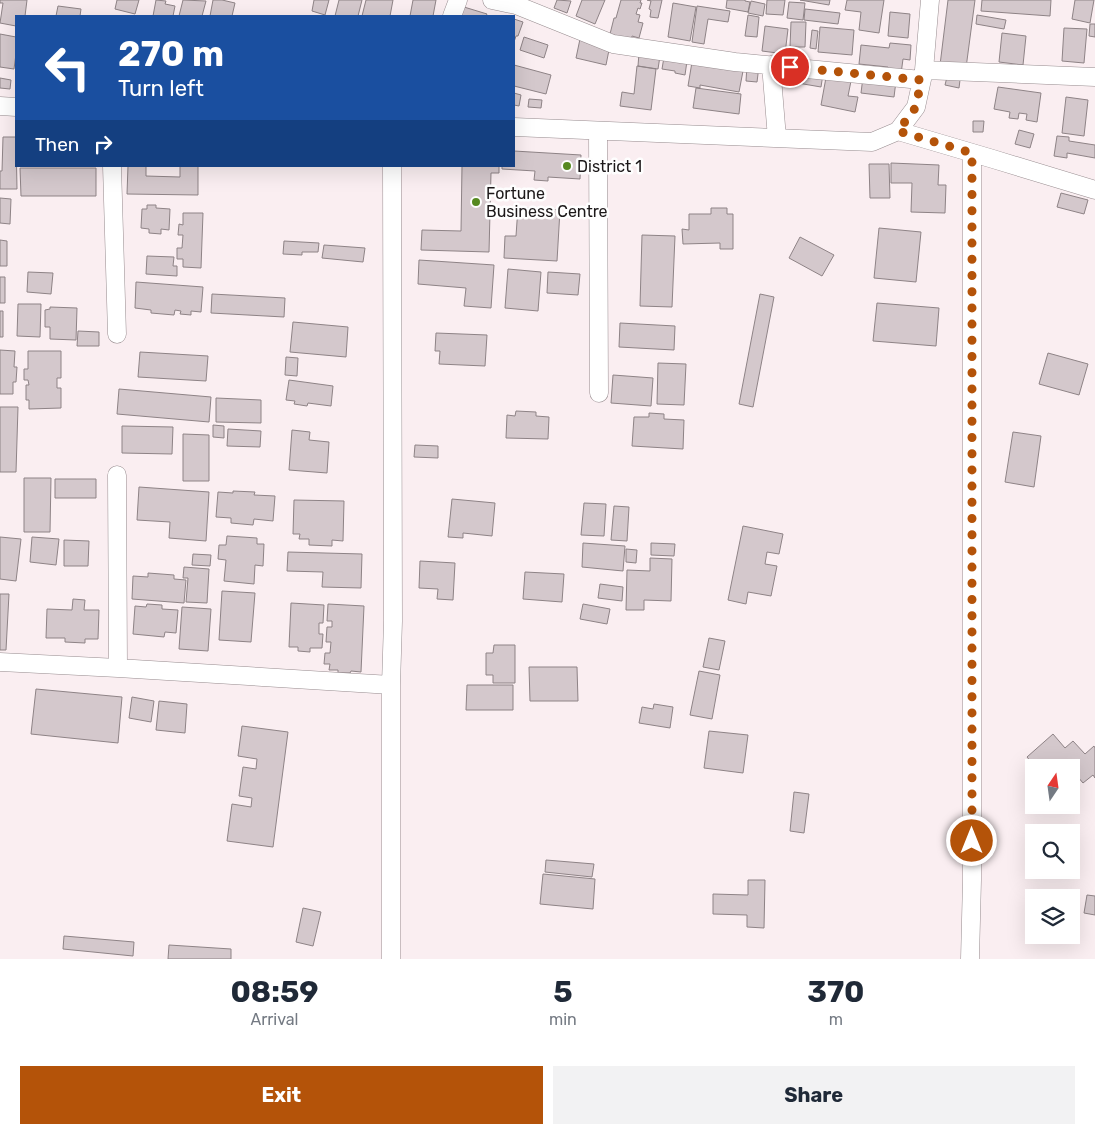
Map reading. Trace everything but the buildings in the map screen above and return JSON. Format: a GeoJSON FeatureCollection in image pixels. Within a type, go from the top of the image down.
{"type":"FeatureCollection","features":[{"type":"Feature","properties":{"kind":"street"},"geometry":{"type":"LineString","coordinates":[[452,15],[458,0]]}},
{"type":"Feature","properties":{"kind":"street"},"geometry":{"type":"LineString","coordinates":[[492,0],[516,5],[613,44],[735,62],[923,75],[1095,77]]}},
{"type":"Feature","properties":{"kind":"street"},"geometry":{"type":"LineString","coordinates":[[515,127],[872,142],[898,131],[916,107],[923,75],[930,0]]}},
{"type":"Feature","properties":{"kind":"street"},"geometry":{"type":"LineString","coordinates":[[771,65],[777,138]]}},
{"type":"Feature","properties":{"kind":"street"},"geometry":{"type":"LineString","coordinates":[[0,106],[15,107]]}},
{"type":"Feature","properties":{"kind":"street"},"geometry":{"type":"LineString","coordinates":[[598,131],[599,394]]}},
{"type":"Feature","properties":{"kind":"street"},"geometry":{"type":"LineString","coordinates":[[898,131],[1095,190]]}},
{"type":"Feature","properties":{"kind":"street"},"geometry":{"type":"LineString","coordinates":[[970,959],[972,880],[972,153]]}},
{"type":"Feature","properties":{"kind":"street"},"geometry":{"type":"LineString","coordinates":[[112,167],[117,334]]}},
{"type":"Feature","properties":{"kind":"street"},"geometry":{"type":"LineString","coordinates":[[391,959],[391,685],[393,621],[392,167]]}},
{"type":"Feature","properties":{"kind":"street"},"geometry":{"type":"LineString","coordinates":[[117,475],[118,668]]}},
{"type":"Feature","properties":{"kind":"street"},"geometry":{"type":"LineString","coordinates":[[0,662],[391,685]]}},
{"type":"Feature","properties":{"kind":"place","name":"District 1"},"geometry":{"type":"Point","coordinates":[567,166]}},
{"type":"Feature","properties":{"kind":"place","name":"Fortune Business Centre"},"geometry":{"type":"Point","coordinates":[476,202]}},
{"type":"Feature","properties":{"kind":"route"},"geometry":{"type":"LineString","coordinates":[[790,67],[921,80],[916,107],[898,131],[972,153],[972,841]]}}]}
